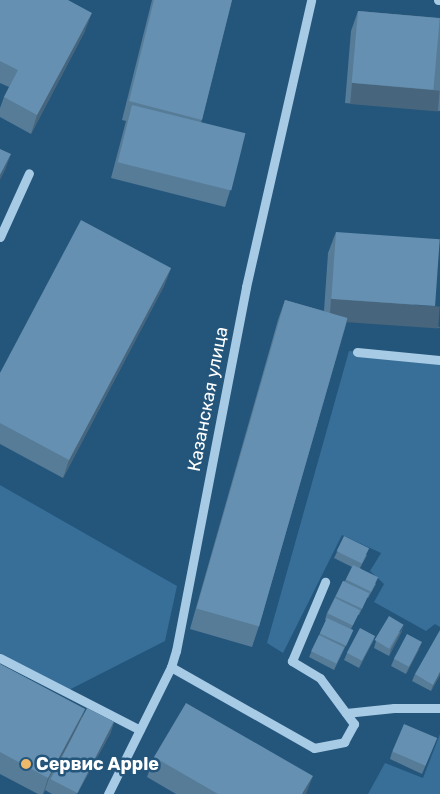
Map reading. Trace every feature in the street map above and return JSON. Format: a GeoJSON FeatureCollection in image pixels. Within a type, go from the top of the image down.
{"type":"FeatureCollection","features":[{"type":"Feature","properties":{"kind":"street","name":"Казанская улица"},"geometry":{"type":"LineString","coordinates":[[108,794],[171,667],[246,287],[311,0]]}},
{"type":"Feature","properties":{"kind":"street"},"geometry":{"type":"LineString","coordinates":[[0,237],[29,174]]}},
{"type":"Feature","properties":{"kind":"street"},"geometry":{"type":"LineString","coordinates":[[357,352],[440,360]]}},
{"type":"Feature","properties":{"kind":"street"},"geometry":{"type":"LineString","coordinates":[[171,667],[314,748],[344,742],[354,724],[320,678],[292,661],[325,582]]}},
{"type":"Feature","properties":{"kind":"street"},"geometry":{"type":"LineString","coordinates":[[0,658],[140,730]]}},
{"type":"Feature","properties":{"kind":"street"},"geometry":{"type":"LineString","coordinates":[[346,713],[394,708],[440,708]]}},
{"type":"Feature","properties":{"kind":"shaded area"},"geometry":{"type":"Polygon","coordinates":[[[349,351],[440,359],[440,627],[435,624],[426,631],[374,602],[384,584],[370,571],[381,553],[342,535],[283,653],[267,643],[349,351]]]}},
{"type":"Feature","properties":{"kind":"shaded area"},"geometry":{"type":"Polygon","coordinates":[[[0,485],[177,586],[165,641],[65,692],[0,660],[0,485]]]}},
{"type":"Feature","properties":{"kind":"shaded area"},"geometry":{"type":"Polygon","coordinates":[[[440,734],[440,794],[368,794],[385,763],[423,778],[440,734]]]}},
{"type":"Feature","properties":{"kind":"building"},"geometry":{"type":"Polygon","coordinates":[[[0,0],[68,0],[92,13],[37,115],[4,97],[18,70],[0,61],[0,0]]]}},
{"type":"Feature","properties":{"kind":"building"},"geometry":{"type":"Polygon","coordinates":[[[154,0],[232,0],[202,120],[129,101],[154,0]]]}},
{"type":"Feature","properties":{"kind":"building"},"geometry":{"type":"Polygon","coordinates":[[[358,11],[440,18],[433,90],[352,83],[358,11]]]}},
{"type":"Feature","properties":{"kind":"building"},"geometry":{"type":"Polygon","coordinates":[[[132,105],[246,133],[231,191],[118,162],[132,105]]]}},
{"type":"Feature","properties":{"kind":"building"},"geometry":{"type":"Polygon","coordinates":[[[0,149],[11,154],[0,175],[0,149]]]}},
{"type":"Feature","properties":{"kind":"building"},"geometry":{"type":"Polygon","coordinates":[[[81,220],[171,268],[69,460],[0,423],[0,373],[81,220]]]}},
{"type":"Feature","properties":{"kind":"building"},"geometry":{"type":"Polygon","coordinates":[[[336,232],[440,239],[435,306],[331,299],[336,232]]]}},
{"type":"Feature","properties":{"kind":"building"},"geometry":{"type":"Polygon","coordinates":[[[285,300],[347,318],[259,626],[197,609],[285,300]]]}},
{"type":"Feature","properties":{"kind":"building"},"geometry":{"type":"Polygon","coordinates":[[[344,536],[369,548],[362,564],[337,551],[344,536]]]}},
{"type":"Feature","properties":{"kind":"building"},"geometry":{"type":"Polygon","coordinates":[[[353,565],[378,577],[371,592],[346,579],[353,565]]]}},
{"type":"Feature","properties":{"kind":"building"},"geometry":{"type":"Polygon","coordinates":[[[343,581],[369,593],[362,609],[336,596],[343,581]]]}},
{"type":"Feature","properties":{"kind":"building"},"geometry":{"type":"Polygon","coordinates":[[[335,598],[360,610],[353,626],[328,613],[335,598]]]}},
{"type":"Feature","properties":{"kind":"building"},"geometry":{"type":"Polygon","coordinates":[[[389,616],[404,625],[389,649],[375,640],[389,616]]]}},
{"type":"Feature","properties":{"kind":"building"},"geometry":{"type":"Polygon","coordinates":[[[327,618],[353,630],[346,646],[320,633],[327,618]]]}},
{"type":"Feature","properties":{"kind":"building"},"geometry":{"type":"Polygon","coordinates":[[[360,628],[375,636],[362,661],[347,653],[360,628]]]}},
{"type":"Feature","properties":{"kind":"building"},"geometry":{"type":"Polygon","coordinates":[[[440,630],[440,672],[433,685],[415,674],[440,630]]]}},
{"type":"Feature","properties":{"kind":"building"},"geometry":{"type":"Polygon","coordinates":[[[407,634],[422,642],[409,667],[394,659],[407,634]]]}},
{"type":"Feature","properties":{"kind":"building"},"geometry":{"type":"Polygon","coordinates":[[[319,635],[344,647],[336,663],[311,651],[319,635]]]}},
{"type":"Feature","properties":{"kind":"building"},"geometry":{"type":"Polygon","coordinates":[[[0,664],[85,709],[48,778],[0,752],[0,664]]]}},
{"type":"Feature","properties":{"kind":"building"},"geometry":{"type":"Polygon","coordinates":[[[186,703],[313,776],[302,794],[218,794],[154,757],[186,703]]]}},
{"type":"Feature","properties":{"kind":"building"},"geometry":{"type":"Polygon","coordinates":[[[87,708],[114,722],[77,793],[51,779],[87,708]]]}},
{"type":"Feature","properties":{"kind":"building"},"geometry":{"type":"Polygon","coordinates":[[[404,724],[437,738],[425,766],[392,752],[404,724]]]}},
{"type":"Feature","properties":{"kind":"place","name":"Сервис Apple"},"geometry":{"type":"Point","coordinates":[26,764]}}]}
